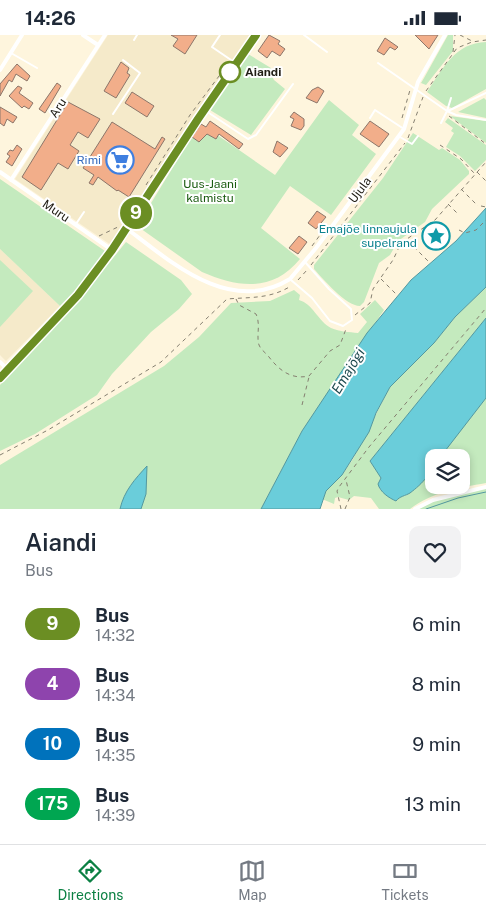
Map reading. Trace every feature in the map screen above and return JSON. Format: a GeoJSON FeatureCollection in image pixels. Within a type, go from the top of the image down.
{"type":"FeatureCollection","features":[{"type":"Feature","properties":{"kind":"highway"},"geometry":{"type":"LineString","coordinates":[[0,378],[78,295],[112,250],[124,226],[204,110],[234,62],[256,35]]}},
{"type":"Feature","properties":{"kind":"street"},"geometry":{"type":"LineString","coordinates":[[0,70],[22,35]]}},
{"type":"Feature","properties":{"kind":"street"},"geometry":{"type":"LineString","coordinates":[[82,35],[98,45]]}},
{"type":"Feature","properties":{"kind":"street","name":"Aru"},"geometry":{"type":"LineString","coordinates":[[11,180],[104,35]]}},
{"type":"Feature","properties":{"kind":"street","name":"Ujula"},"geometry":{"type":"LineString","coordinates":[[124,226],[194,277],[211,285],[230,289],[262,291],[276,287],[290,279],[400,137],[415,91],[445,35]]}},
{"type":"Feature","properties":{"kind":"street","name":"Muru"},"geometry":{"type":"LineString","coordinates":[[0,171],[112,250]]}},
{"type":"Feature","properties":{"kind":"street"},"geometry":{"type":"LineString","coordinates":[[0,362],[8,370]]}},
{"type":"Feature","properties":{"kind":"street"},"geometry":{"type":"LineString","coordinates":[[415,509],[433,500],[486,487]]}},
{"type":"Feature","properties":{"kind":"lane"},"geometry":{"type":"LineString","coordinates":[[134,40],[137,35]]}},
{"type":"Feature","properties":{"kind":"lane"},"geometry":{"type":"LineString","coordinates":[[219,35],[212,47],[234,62]]}},
{"type":"Feature","properties":{"kind":"lane"},"geometry":{"type":"LineString","coordinates":[[304,35],[328,52]]}},
{"type":"Feature","properties":{"kind":"lane"},"geometry":{"type":"LineString","coordinates":[[11,53],[37,68]]}},
{"type":"Feature","properties":{"kind":"lane"},"geometry":{"type":"LineString","coordinates":[[113,114],[140,73],[123,60]]}},
{"type":"Feature","properties":{"kind":"lane"},"geometry":{"type":"LineString","coordinates":[[378,63],[415,91],[424,94],[447,113],[486,120]]}},
{"type":"Feature","properties":{"kind":"lane"},"geometry":{"type":"LineString","coordinates":[[204,110],[245,137],[252,138],[292,84]]}},
{"type":"Feature","properties":{"kind":"lane"},"geometry":{"type":"LineString","coordinates":[[447,113],[485,94],[486,98]]}},
{"type":"Feature","properties":{"kind":"lane"},"geometry":{"type":"LineString","coordinates":[[441,123],[447,113],[450,98]]}},
{"type":"Feature","properties":{"kind":"lane"},"geometry":{"type":"LineString","coordinates":[[370,118],[375,110],[402,128]]}},
{"type":"Feature","properties":{"kind":"lane"},"geometry":{"type":"LineString","coordinates":[[400,137],[412,144],[418,136]]}},
{"type":"Feature","properties":{"kind":"lane"},"geometry":{"type":"LineString","coordinates":[[75,225],[84,211]]}},
{"type":"Feature","properties":{"kind":"lane"},"geometry":{"type":"LineString","coordinates":[[290,279],[312,298],[330,321],[339,326],[346,325],[353,317],[351,309],[304,262]]}},
{"type":"Feature","properties":{"kind":"path"},"geometry":{"type":"LineString","coordinates":[[453,53],[455,35]]}},
{"type":"Feature","properties":{"kind":"path"},"geometry":{"type":"LineString","coordinates":[[460,35],[472,42]]}},
{"type":"Feature","properties":{"kind":"path"},"geometry":{"type":"LineString","coordinates":[[227,299],[258,299],[270,296],[295,284],[322,252],[407,141],[427,87],[453,53],[457,48],[472,42],[486,40]]}},
{"type":"Feature","properties":{"kind":"path"},"geometry":{"type":"LineString","coordinates":[[145,187],[190,115],[218,75],[234,62]]}},
{"type":"Feature","properties":{"kind":"path"},"geometry":{"type":"LineString","coordinates":[[402,128],[411,88]]}},
{"type":"Feature","properties":{"kind":"path"},"geometry":{"type":"LineString","coordinates":[[415,101],[422,103]]}},
{"type":"Feature","properties":{"kind":"path"},"geometry":{"type":"LineString","coordinates":[[447,113],[486,144]]}},
{"type":"Feature","properties":{"kind":"path"},"geometry":{"type":"LineString","coordinates":[[440,145],[461,159],[486,181]]}},
{"type":"Feature","properties":{"kind":"path"},"geometry":{"type":"LineString","coordinates":[[353,317],[370,303],[373,289],[401,243],[435,220],[486,162]]}},
{"type":"Feature","properties":{"kind":"path"},"geometry":{"type":"LineString","coordinates":[[461,189],[479,206],[486,207]]}},
{"type":"Feature","properties":{"kind":"path"},"geometry":{"type":"LineString","coordinates":[[448,204],[458,213]]}},
{"type":"Feature","properties":{"kind":"path"},"geometry":{"type":"LineString","coordinates":[[459,230],[465,233],[473,231],[486,220]]}},
{"type":"Feature","properties":{"kind":"path"},"geometry":{"type":"LineString","coordinates":[[337,225],[340,228]]}},
{"type":"Feature","properties":{"kind":"path"},"geometry":{"type":"LineString","coordinates":[[94,237],[104,236],[124,226]]}},
{"type":"Feature","properties":{"kind":"path"},"geometry":{"type":"LineString","coordinates":[[308,251],[322,233]]}},
{"type":"Feature","properties":{"kind":"path"},"geometry":{"type":"LineString","coordinates":[[407,239],[430,263]]}},
{"type":"Feature","properties":{"kind":"path"},"geometry":{"type":"LineString","coordinates":[[318,250],[322,252]]}},
{"type":"Feature","properties":{"kind":"path"},"geometry":{"type":"LineString","coordinates":[[380,279],[397,295]]}},
{"type":"Feature","properties":{"kind":"path"},"geometry":{"type":"LineString","coordinates":[[0,455],[48,430],[156,365],[181,345],[227,299],[230,289]]}},
{"type":"Feature","properties":{"kind":"path"},"geometry":{"type":"LineString","coordinates":[[236,298],[240,305],[256,315],[260,324],[260,347],[274,366],[290,375],[309,377]]}},
{"type":"Feature","properties":{"kind":"path"},"geometry":{"type":"LineString","coordinates":[[341,509],[337,491],[369,447],[486,308]]}},
{"type":"Feature","properties":{"kind":"path"},"geometry":{"type":"LineString","coordinates":[[302,405],[309,377],[330,351],[340,345],[346,325]]}},
{"type":"Feature","properties":{"kind":"path"},"geometry":{"type":"LineString","coordinates":[[345,480],[350,497],[345,509]]}},
{"type":"Feature","properties":{"kind":"shaded area"},"geometry":{"type":"Polygon","coordinates":[[[108,35],[253,35],[111,245],[15,179],[108,35]]]}},
{"type":"Feature","properties":{"kind":"shaded area"},"geometry":{"type":"Polygon","coordinates":[[[0,249],[60,306],[6,361],[0,355],[0,249]]]}},
{"type":"Feature","properties":{"kind":"green space"},"geometry":{"type":"Polygon","coordinates":[[[448,35],[453,35],[453,51],[426,85],[421,83],[424,78],[448,35]]]}},
{"type":"Feature","properties":{"kind":"green space"},"geometry":{"type":"Polygon","coordinates":[[[486,42],[486,89],[452,108],[446,106],[427,92],[451,58],[458,52],[475,43],[486,42]]]}},
{"type":"Feature","properties":{"kind":"green space"},"geometry":{"type":"Polygon","coordinates":[[[248,54],[271,68],[269,71],[274,80],[285,89],[251,135],[210,110],[248,54]]]}},
{"type":"Feature","properties":{"kind":"green space"},"geometry":{"type":"Polygon","coordinates":[[[484,98],[486,100],[486,118],[458,112],[484,98]]]}},
{"type":"Feature","properties":{"kind":"green space","name":"Uus-Jaani kalmistu"},"geometry":{"type":"Polygon","coordinates":[[[329,100],[359,125],[352,135],[376,154],[331,215],[290,186],[261,228],[300,259],[290,270],[267,282],[242,284],[229,281],[202,272],[137,226],[200,123],[275,175],[329,100]]]}},
{"type":"Feature","properties":{"kind":"green space"},"geometry":{"type":"Polygon","coordinates":[[[450,116],[486,121],[486,143],[450,116]]]}},
{"type":"Feature","properties":{"kind":"green space"},"geometry":{"type":"Polygon","coordinates":[[[448,118],[486,145],[486,160],[475,171],[460,156],[446,147],[454,133],[451,131],[453,128],[445,122],[448,118]]]}},
{"type":"Feature","properties":{"kind":"green space"},"geometry":{"type":"Polygon","coordinates":[[[413,133],[439,150],[442,148],[460,160],[469,171],[469,174],[432,209],[425,222],[398,241],[390,255],[379,263],[364,302],[360,306],[354,305],[329,285],[314,269],[314,265],[383,178],[413,133]]]}},
{"type":"Feature","properties":{"kind":"green space"},"geometry":{"type":"Polygon","coordinates":[[[0,179],[105,251],[73,294],[60,306],[0,249],[0,179]]]}},
{"type":"Feature","properties":{"kind":"green space"},"geometry":{"type":"Polygon","coordinates":[[[126,242],[181,280],[192,294],[179,309],[151,332],[112,374],[97,395],[35,434],[0,451],[0,385],[78,301],[126,242]]]}},
{"type":"Feature","properties":{"kind":"green space"},"geometry":{"type":"Polygon","coordinates":[[[0,260],[33,291],[0,327],[0,260]]]}},
{"type":"Feature","properties":{"kind":"green space"},"geometry":{"type":"Polygon","coordinates":[[[486,287],[486,318],[370,461],[381,478],[379,488],[386,495],[405,496],[425,478],[425,494],[440,494],[427,498],[410,509],[379,509],[371,498],[354,496],[349,500],[335,498],[334,504],[322,499],[326,491],[342,475],[353,459],[390,387],[434,343],[455,317],[486,287]]]}},
{"type":"Feature","properties":{"kind":"green space"},"geometry":{"type":"Polygon","coordinates":[[[294,290],[300,295],[299,300],[308,305],[326,325],[344,332],[358,333],[367,322],[360,314],[375,300],[384,310],[302,431],[261,509],[0,509],[0,465],[164,366],[199,337],[231,303],[270,301],[294,290]]]}},
{"type":"Feature","properties":{"kind":"green space"},"geometry":{"type":"Polygon","coordinates":[[[486,398],[486,483],[470,486],[470,449],[445,449],[486,398]]]}},
{"type":"Feature","properties":{"kind":"green space"},"geometry":{"type":"Polygon","coordinates":[[[486,487],[486,509],[415,509],[433,500],[457,494],[470,494],[470,491],[486,487]]]}},
{"type":"Feature","properties":{"kind":"water","name":"Emajõgi"},"geometry":{"type":"Polygon","coordinates":[[[486,208],[486,287],[455,317],[434,343],[390,387],[376,413],[369,432],[342,475],[326,491],[320,509],[261,509],[302,431],[367,333],[411,280],[456,241],[486,208]]]}},
{"type":"Feature","properties":{"kind":"water"},"geometry":{"type":"Polygon","coordinates":[[[486,318],[486,398],[447,449],[425,449],[425,479],[423,482],[410,493],[396,501],[393,500],[381,490],[378,484],[381,478],[370,461],[486,318]]]}},
{"type":"Feature","properties":{"kind":"water"},"geometry":{"type":"Polygon","coordinates":[[[147,466],[146,494],[141,509],[120,509],[127,491],[147,466]]]}},
{"type":"Feature","properties":{"kind":"building"},"geometry":{"type":"Polygon","coordinates":[[[171,35],[197,35],[185,54],[173,46],[178,39],[171,35]]]}},
{"type":"Feature","properties":{"kind":"building"},"geometry":{"type":"Polygon","coordinates":[[[269,35],[280,41],[278,44],[285,49],[280,56],[272,51],[267,58],[258,51],[269,35]]]}},
{"type":"Feature","properties":{"kind":"building"},"geometry":{"type":"Polygon","coordinates":[[[415,35],[438,35],[429,49],[415,35]]]}},
{"type":"Feature","properties":{"kind":"building"},"geometry":{"type":"Polygon","coordinates":[[[385,38],[398,47],[395,50],[390,47],[384,55],[377,51],[385,38]]]}},
{"type":"Feature","properties":{"kind":"building"},"geometry":{"type":"Polygon","coordinates":[[[121,62],[129,68],[127,73],[130,75],[116,98],[104,91],[121,62]]]}},
{"type":"Feature","properties":{"kind":"building"},"geometry":{"type":"Polygon","coordinates":[[[17,64],[30,76],[27,81],[16,74],[12,82],[9,80],[0,96],[0,84],[17,64]]]}},
{"type":"Feature","properties":{"kind":"building"},"geometry":{"type":"Polygon","coordinates":[[[57,83],[61,86],[45,113],[39,109],[57,83]]]}},
{"type":"Feature","properties":{"kind":"building"},"geometry":{"type":"Polygon","coordinates":[[[18,86],[22,88],[19,93],[33,103],[29,109],[24,106],[22,108],[9,96],[18,86]]]}},
{"type":"Feature","properties":{"kind":"building"},"geometry":{"type":"Polygon","coordinates":[[[318,87],[324,91],[317,103],[306,98],[312,90],[318,87]]]}},
{"type":"Feature","properties":{"kind":"building"},"geometry":{"type":"Polygon","coordinates":[[[132,92],[154,106],[147,117],[125,103],[132,92]]]}},
{"type":"Feature","properties":{"kind":"building"},"geometry":{"type":"Polygon","coordinates":[[[68,102],[100,119],[88,138],[78,132],[70,145],[79,151],[68,169],[58,163],[41,190],[22,177],[68,102]]]}},
{"type":"Feature","properties":{"kind":"building"},"geometry":{"type":"Polygon","coordinates":[[[0,107],[17,117],[13,123],[7,119],[4,126],[0,123],[0,107]]]}},
{"type":"Feature","properties":{"kind":"building"},"geometry":{"type":"Polygon","coordinates":[[[294,112],[304,119],[304,126],[301,130],[291,126],[294,119],[290,117],[294,112]]]}},
{"type":"Feature","properties":{"kind":"building"},"geometry":{"type":"Polygon","coordinates":[[[210,121],[243,144],[239,149],[219,134],[216,139],[207,134],[199,142],[192,137],[201,124],[206,127],[210,121]]]}},
{"type":"Feature","properties":{"kind":"building"},"geometry":{"type":"Polygon","coordinates":[[[370,121],[389,134],[379,147],[360,134],[370,121]]]}},
{"type":"Feature","properties":{"kind":"building"},"geometry":{"type":"Polygon","coordinates":[[[112,122],[155,149],[162,137],[165,139],[129,197],[98,177],[93,185],[89,183],[94,175],[83,168],[112,122]]]}},
{"type":"Feature","properties":{"kind":"building"},"geometry":{"type":"Polygon","coordinates":[[[277,141],[288,148],[280,157],[273,152],[277,141]]]}},
{"type":"Feature","properties":{"kind":"building"},"geometry":{"type":"Polygon","coordinates":[[[17,145],[22,149],[12,166],[6,162],[10,156],[7,154],[10,150],[13,151],[17,145]]]}},
{"type":"Feature","properties":{"kind":"building"},"geometry":{"type":"Polygon","coordinates":[[[317,211],[326,217],[316,229],[308,223],[317,211]]]}},
{"type":"Feature","properties":{"kind":"building"},"geometry":{"type":"Polygon","coordinates":[[[299,236],[307,242],[298,254],[289,248],[299,236]]]}},
{"type":"Feature","properties":{"kind":"waterway"},"geometry":{"type":"LineString","coordinates":[[426,509],[458,498],[486,492]]}},
{"type":"Feature","properties":{"kind":"bus line","name":"9"},"geometry":{"type":"LineString","coordinates":[[0,378],[78,295],[112,250],[256,35]]}},
{"type":"Feature","properties":{"kind":"place","name":"Aiandi"},"geometry":{"type":"Point","coordinates":[230,72]}},
{"type":"Feature","properties":{"kind":"place","name":"Rimi"},"geometry":{"type":"Point","coordinates":[120,160]}},
{"type":"Feature","properties":{"kind":"place","name":"Emajõe linnaujula supelrand"},"geometry":{"type":"Point","coordinates":[436,236]}}]}
